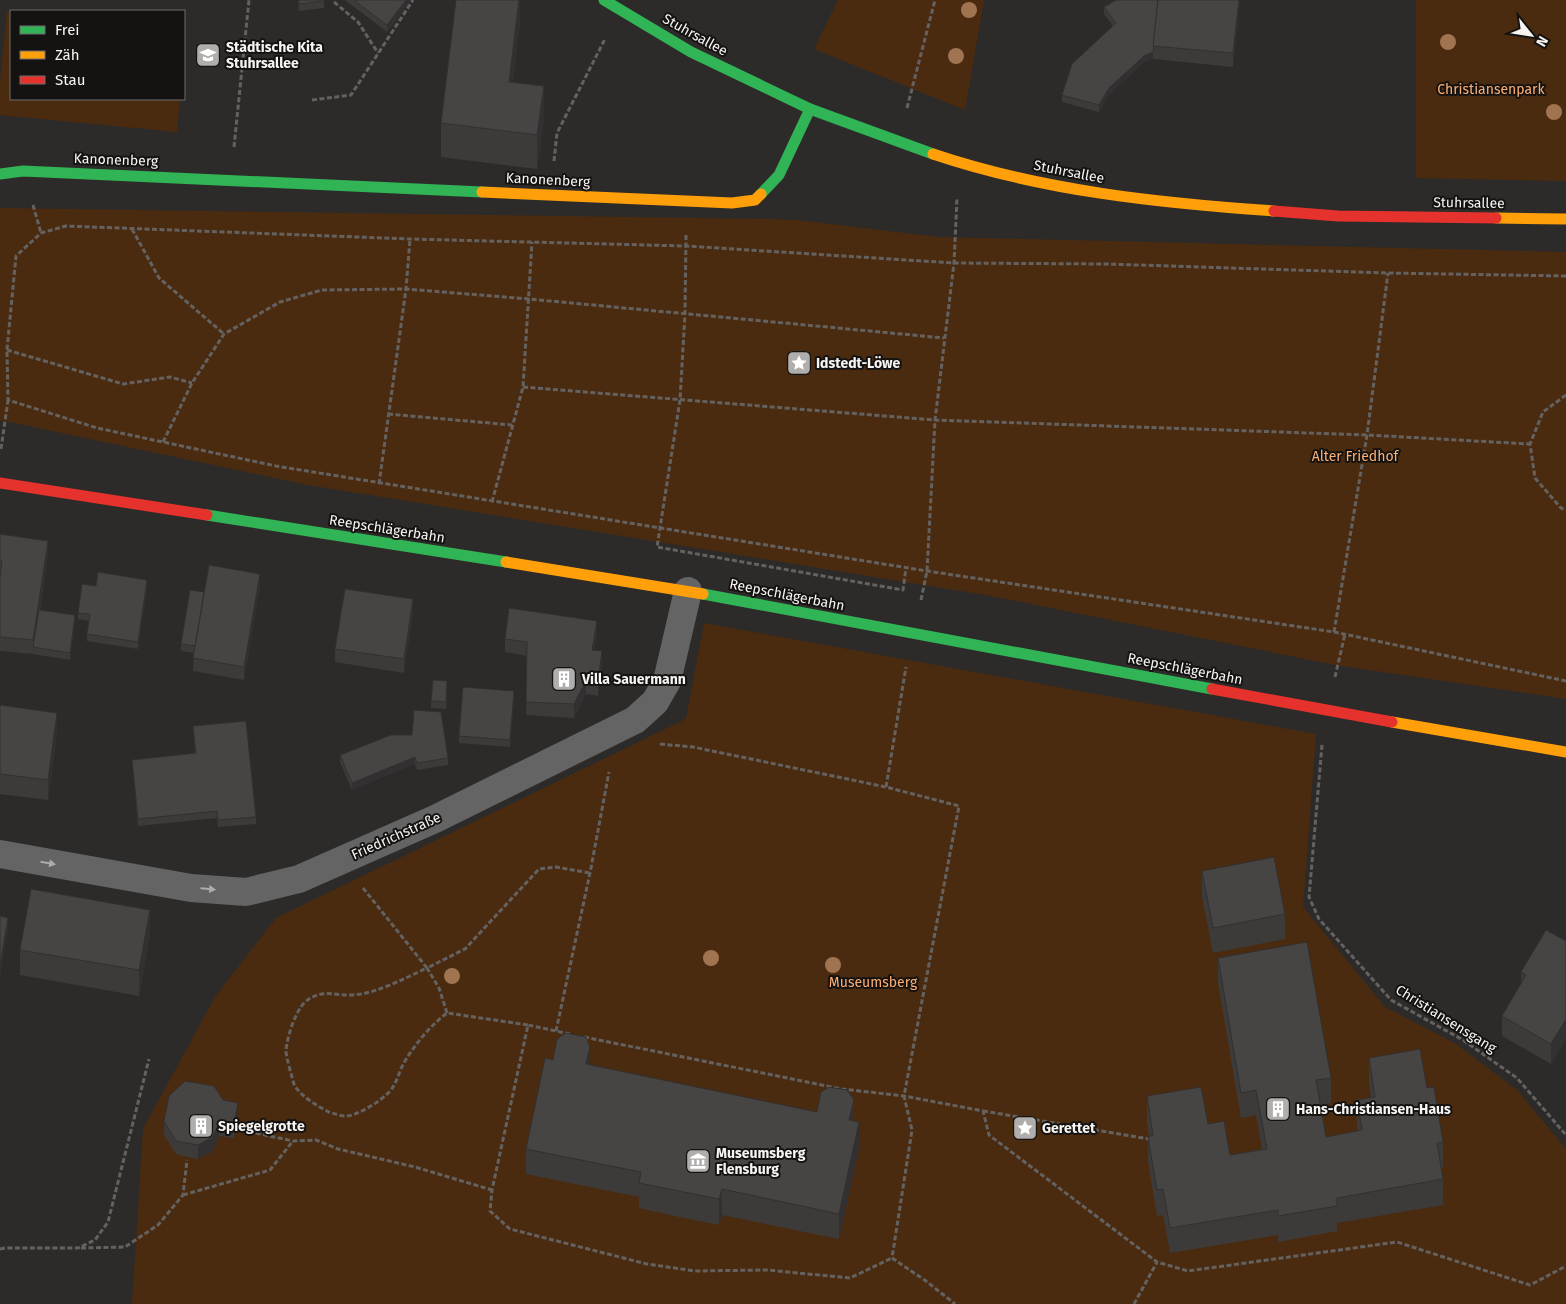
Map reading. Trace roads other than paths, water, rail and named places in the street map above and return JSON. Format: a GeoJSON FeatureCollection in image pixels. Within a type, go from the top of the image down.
{"type":"FeatureCollection","features":[{"type":"Feature","properties":{"kind":"street","name":"Stuhrsallee"},"geometry":{"type":"LineString","coordinates":[[604,0],[691,52],[810,109],[898,143],[959,163],[1070,190],[1178,204],[1338,216],[1566,219]]}},
{"type":"Feature","properties":{"kind":"street","name":"Kanonenberg"},"geometry":{"type":"LineString","coordinates":[[0,174],[23,171],[732,204],[755,200],[779,176],[810,109]]}},
{"type":"Feature","properties":{"kind":"street","name":"Reepschlägerbahn"},"geometry":{"type":"LineString","coordinates":[[0,483],[688,591],[1327,710],[1566,752]]}},
{"type":"Feature","properties":{"kind":"street","name":"Friedrichstraße"},"geometry":{"type":"LineString","coordinates":[[0,854],[191,888],[246,892],[299,879],[435,819],[635,720],[655,702],[667,681],[688,591]]}},
{"type":"Feature","properties":{"kind":"place","name":"Städtische Kita Stuhrsallee"},"geometry":{"type":"Point","coordinates":[208,55]}},
{"type":"Feature","properties":{"kind":"place","name":"Idstedt-Löwe"},"geometry":{"type":"Point","coordinates":[799,363]}},
{"type":"Feature","properties":{"kind":"place","name":"Villa Sauermann"},"geometry":{"type":"Point","coordinates":[564,679]}},
{"type":"Feature","properties":{"kind":"place","name":"Hans-Christiansen-Haus"},"geometry":{"type":"Point","coordinates":[1278,1109]}},
{"type":"Feature","properties":{"kind":"place","name":"Spiegelgrotte"},"geometry":{"type":"Point","coordinates":[201,1126]}},
{"type":"Feature","properties":{"kind":"place","name":"Gerettet"},"geometry":{"type":"Point","coordinates":[1025,1128]}},
{"type":"Feature","properties":{"kind":"place","name":"Museumsberg Flensburg"},"geometry":{"type":"Point","coordinates":[698,1161]}},
{"type":"Feature","properties":{"kind":"park label","name":"Christiansenpark"},"geometry":{"type":"Point","coordinates":[1491,89]}},
{"type":"Feature","properties":{"kind":"park label","name":"Alter Friedhof"},"geometry":{"type":"Point","coordinates":[1355,456]}},
{"type":"Feature","properties":{"kind":"park label","name":"Museumsberg"},"geometry":{"type":"Point","coordinates":[873,982]}}]}
